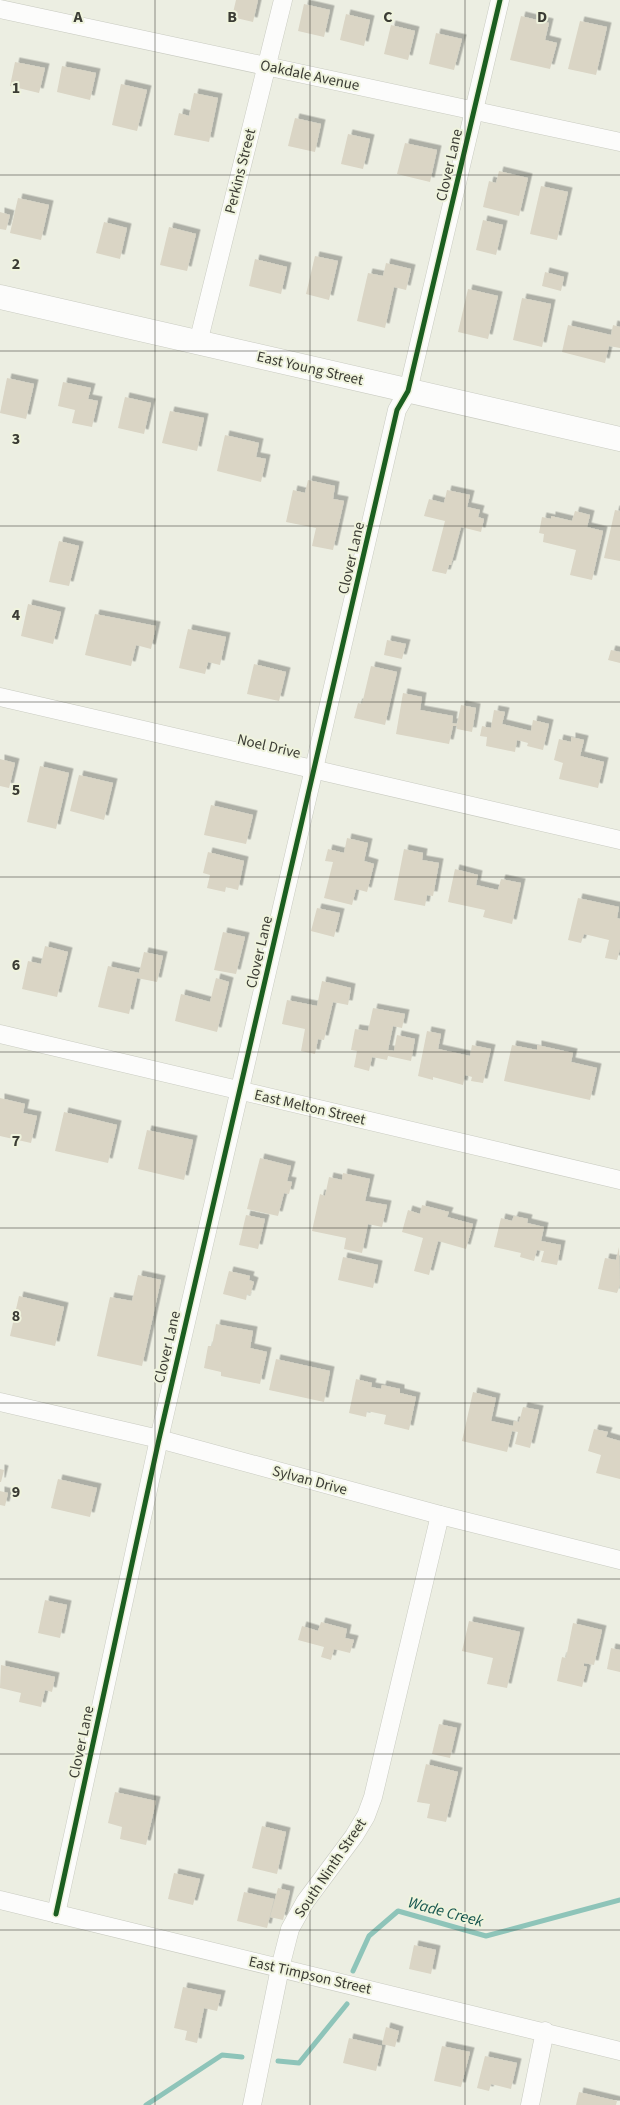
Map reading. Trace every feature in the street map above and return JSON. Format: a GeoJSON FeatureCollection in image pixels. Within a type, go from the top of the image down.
{"type":"FeatureCollection","features":[{"type":"Feature","properties":{"kind":"street","name":"Perkins Street"},"geometry":{"type":"LineString","coordinates":[[198,343],[265,66],[283,0]]}},
{"type":"Feature","properties":{"kind":"street","name":"Clover Lane"},"geometry":{"type":"LineString","coordinates":[[56,1914],[159,1440],[397,410],[408,391],[500,0]]}},
{"type":"Feature","properties":{"kind":"street","name":"Oakdale Avenue"},"geometry":{"type":"LineString","coordinates":[[0,9],[620,142]]}},
{"type":"Feature","properties":{"kind":"street","name":"East Young Street"},"geometry":{"type":"LineString","coordinates":[[0,297],[620,439]]}},
{"type":"Feature","properties":{"kind":"street","name":"Noel Drive"},"geometry":{"type":"LineString","coordinates":[[0,697],[620,840]]}},
{"type":"Feature","properties":{"kind":"street","name":"East Melton Street"},"geometry":{"type":"LineString","coordinates":[[0,1034],[620,1180]]}},
{"type":"Feature","properties":{"kind":"street","name":"Sylvan Drive"},"geometry":{"type":"LineString","coordinates":[[0,1402],[159,1440],[440,1515],[620,1560]]}},
{"type":"Feature","properties":{"kind":"street","name":"South Ninth Street"},"geometry":{"type":"LineString","coordinates":[[252,2105],[285,1944],[297,1914],[354,1836],[366,1816],[373,1797],[440,1515]]}},
{"type":"Feature","properties":{"kind":"street","name":"East Timpson Street"},"geometry":{"type":"LineString","coordinates":[[0,1900],[620,2050]]}},
{"type":"Feature","properties":{"kind":"street"},"geometry":{"type":"LineString","coordinates":[[530,2105],[546,2031]]}},
{"type":"Feature","properties":{"kind":"building"},"geometry":{"type":"Polygon","coordinates":[[[236,0],[258,0],[253,22],[232,17],[236,0]]]}},
{"type":"Feature","properties":{"kind":"building"},"geometry":{"type":"Polygon","coordinates":[[[304,4],[330,10],[324,37],[298,31],[304,4]]]}},
{"type":"Feature","properties":{"kind":"building"},"geometry":{"type":"Polygon","coordinates":[[[346,14],[370,20],[364,46],[340,40],[346,14]]]}},
{"type":"Feature","properties":{"kind":"building"},"geometry":{"type":"Polygon","coordinates":[[[521,16],[549,23],[545,40],[557,43],[550,69],[510,60],[521,16]]]}},
{"type":"Feature","properties":{"kind":"building"},"geometry":{"type":"Polygon","coordinates":[[[580,21],[607,27],[596,75],[568,69],[580,21]]]}},
{"type":"Feature","properties":{"kind":"building"},"geometry":{"type":"Polygon","coordinates":[[[391,25],[415,31],[408,60],[384,54],[391,25]]]}},
{"type":"Feature","properties":{"kind":"building"},"geometry":{"type":"Polygon","coordinates":[[[436,33],[462,39],[454,70],[429,64],[436,33]]]}},
{"type":"Feature","properties":{"kind":"building"},"geometry":{"type":"Polygon","coordinates":[[[15,62],[45,68],[39,93],[10,86],[15,62]]]}},
{"type":"Feature","properties":{"kind":"building"},"geometry":{"type":"Polygon","coordinates":[[[62,66],[96,73],[90,100],[57,92],[62,66]]]}},
{"type":"Feature","properties":{"kind":"building"},"geometry":{"type":"Polygon","coordinates":[[[121,84],[147,90],[137,131],[112,125],[121,84]]]}},
{"type":"Feature","properties":{"kind":"building"},"geometry":{"type":"Polygon","coordinates":[[[194,93],[218,98],[209,142],[174,135],[179,113],[189,116],[194,93]]]}},
{"type":"Feature","properties":{"kind":"building"},"geometry":{"type":"Polygon","coordinates":[[[295,118],[321,124],[315,152],[288,146],[295,118]]]}},
{"type":"Feature","properties":{"kind":"building"},"geometry":{"type":"Polygon","coordinates":[[[348,134],[370,139],[363,169],[341,164],[348,134]]]}},
{"type":"Feature","properties":{"kind":"building"},"geometry":{"type":"Polygon","coordinates":[[[405,143],[437,150],[430,182],[397,174],[405,143]]]}},
{"type":"Feature","properties":{"kind":"building"},"geometry":{"type":"Polygon","coordinates":[[[499,171],[528,178],[519,216],[483,207],[489,181],[496,183],[499,171]]]}},
{"type":"Feature","properties":{"kind":"building"},"geometry":{"type":"Polygon","coordinates":[[[541,186],[568,192],[557,240],[530,234],[541,186]]]}},
{"type":"Feature","properties":{"kind":"building"},"geometry":{"type":"Polygon","coordinates":[[[18,198],[49,205],[41,240],[10,233],[18,198]]]}},
{"type":"Feature","properties":{"kind":"building"},"geometry":{"type":"Polygon","coordinates":[[[0,212],[10,215],[6,230],[0,229],[0,212]]]}},
{"type":"Feature","properties":{"kind":"building"},"geometry":{"type":"Polygon","coordinates":[[[483,220],[503,225],[496,255],[476,250],[483,220]]]}},
{"type":"Feature","properties":{"kind":"building"},"geometry":{"type":"Polygon","coordinates":[[[104,222],[127,228],[120,259],[96,253],[104,222]]]}},
{"type":"Feature","properties":{"kind":"building"},"geometry":{"type":"Polygon","coordinates":[[[169,227],[196,234],[187,271],[160,265],[169,227]]]}},
{"type":"Feature","properties":{"kind":"building"},"geometry":{"type":"Polygon","coordinates":[[[315,256],[338,261],[329,300],[306,294],[315,256]]]}},
{"type":"Feature","properties":{"kind":"building"},"geometry":{"type":"Polygon","coordinates":[[[255,259],[287,267],[281,294],[249,286],[255,259]]]}},
{"type":"Feature","properties":{"kind":"building"},"geometry":{"type":"Polygon","coordinates":[[[386,263],[411,269],[406,290],[394,287],[385,328],[357,321],[368,273],[383,276],[386,263]]]}},
{"type":"Feature","properties":{"kind":"building"},"geometry":{"type":"Polygon","coordinates":[[[545,272],[564,277],[561,291],[542,286],[545,272]]]}},
{"type":"Feature","properties":{"kind":"building"},"geometry":{"type":"Polygon","coordinates":[[[468,289],[498,296],[488,339],[458,332],[468,289]]]}},
{"type":"Feature","properties":{"kind":"building"},"geometry":{"type":"Polygon","coordinates":[[[522,298],[551,304],[542,347],[513,340],[522,298]]]}},
{"type":"Feature","properties":{"kind":"building"},"geometry":{"type":"Polygon","coordinates":[[[568,325],[611,335],[613,325],[620,327],[620,348],[609,346],[605,363],[562,352],[568,325]]]}},
{"type":"Feature","properties":{"kind":"building"},"geometry":{"type":"Polygon","coordinates":[[[7,378],[34,384],[26,419],[0,413],[7,378]]]}},
{"type":"Feature","properties":{"kind":"building"},"geometry":{"type":"Polygon","coordinates":[[[63,382],[91,388],[88,399],[98,401],[92,427],[72,423],[75,410],[58,406],[63,382]]]}},
{"type":"Feature","properties":{"kind":"building"},"geometry":{"type":"Polygon","coordinates":[[[125,397],[151,403],[144,434],[118,428],[125,397]]]}},
{"type":"Feature","properties":{"kind":"building"},"geometry":{"type":"Polygon","coordinates":[[[170,411],[204,418],[197,451],[162,443],[170,411]]]}},
{"type":"Feature","properties":{"kind":"building"},"geometry":{"type":"Polygon","coordinates":[[[225,435],[259,443],[256,457],[266,459],[261,482],[217,471],[225,435]]]}},
{"type":"Feature","properties":{"kind":"building"},"geometry":{"type":"Polygon","coordinates":[[[308,480],[335,486],[333,499],[344,501],[333,550],[312,546],[316,528],[286,522],[293,490],[305,493],[308,480]]]}},
{"type":"Feature","properties":{"kind":"building"},"geometry":{"type":"Polygon","coordinates":[[[447,490],[470,495],[467,507],[480,510],[478,517],[484,519],[481,532],[461,527],[451,565],[449,565],[446,574],[432,571],[445,521],[424,516],[429,499],[444,503],[447,490]]]}},
{"type":"Feature","properties":{"kind":"building"},"geometry":{"type":"Polygon","coordinates":[[[615,510],[620,511],[620,561],[604,558],[615,510]]]}},
{"type":"Feature","properties":{"kind":"building"},"geometry":{"type":"Polygon","coordinates":[[[575,511],[590,515],[587,527],[603,531],[592,580],[570,575],[576,550],[543,542],[544,534],[539,533],[542,517],[551,519],[551,516],[572,521],[575,511]]]}},
{"type":"Feature","properties":{"kind":"building"},"geometry":{"type":"Polygon","coordinates":[[[59,541],[79,546],[69,586],[49,582],[59,541]]]}},
{"type":"Feature","properties":{"kind":"building"},"geometry":{"type":"Polygon","coordinates":[[[28,604],[61,612],[53,644],[21,636],[28,604]]]}},
{"type":"Feature","properties":{"kind":"building"},"geometry":{"type":"Polygon","coordinates":[[[95,614],[156,626],[151,649],[136,645],[131,666],[85,655],[95,614]]]}},
{"type":"Feature","properties":{"kind":"building"},"geometry":{"type":"Polygon","coordinates":[[[188,629],[226,637],[220,665],[208,662],[205,674],[179,668],[188,629]]]}},
{"type":"Feature","properties":{"kind":"building"},"geometry":{"type":"Polygon","coordinates":[[[387,640],[406,644],[402,659],[384,655],[387,640]]]}},
{"type":"Feature","properties":{"kind":"building"},"geometry":{"type":"Polygon","coordinates":[[[611,650],[620,652],[620,663],[608,660],[611,650]]]}},
{"type":"Feature","properties":{"kind":"building"},"geometry":{"type":"Polygon","coordinates":[[[254,664],[286,672],[279,701],[247,694],[254,664]]]}},
{"type":"Feature","properties":{"kind":"building"},"geometry":{"type":"Polygon","coordinates":[[[371,666],[397,672],[385,725],[354,718],[358,703],[362,704],[371,666]]]}},
{"type":"Feature","properties":{"kind":"building"},"geometry":{"type":"Polygon","coordinates":[[[403,693],[422,697],[420,710],[453,716],[452,723],[457,724],[461,705],[476,708],[472,732],[457,729],[457,726],[453,726],[449,744],[396,734],[403,693]]]}},
{"type":"Feature","properties":{"kind":"building"},"geometry":{"type":"Polygon","coordinates":[[[494,710],[505,712],[502,724],[531,731],[533,720],[549,724],[543,750],[527,746],[528,743],[517,740],[515,752],[486,746],[487,737],[480,736],[482,726],[491,728],[494,710]]]}},
{"type":"Feature","properties":{"kind":"building"},"geometry":{"type":"Polygon","coordinates":[[[571,737],[584,740],[580,756],[604,762],[598,788],[559,779],[563,763],[554,760],[559,739],[571,742],[571,737]]]}},
{"type":"Feature","properties":{"kind":"building"},"geometry":{"type":"Polygon","coordinates":[[[0,759],[15,763],[9,788],[0,786],[0,759]]]}},
{"type":"Feature","properties":{"kind":"building"},"geometry":{"type":"Polygon","coordinates":[[[40,766],[69,773],[56,829],[27,822],[40,766]]]}},
{"type":"Feature","properties":{"kind":"building"},"geometry":{"type":"Polygon","coordinates":[[[79,775],[113,783],[104,820],[70,811],[79,775]]]}},
{"type":"Feature","properties":{"kind":"building"},"geometry":{"type":"Polygon","coordinates":[[[211,805],[253,815],[246,844],[204,835],[211,805]]]}},
{"type":"Feature","properties":{"kind":"building"},"geometry":{"type":"Polygon","coordinates":[[[347,838],[368,843],[364,861],[374,864],[367,892],[356,889],[352,905],[324,898],[333,862],[325,861],[328,849],[344,853],[347,838]]]}},
{"type":"Feature","properties":{"kind":"building"},"geometry":{"type":"Polygon","coordinates":[[[404,849],[423,853],[422,860],[439,863],[433,896],[427,895],[425,906],[394,900],[404,849]]]}},
{"type":"Feature","properties":{"kind":"building"},"geometry":{"type":"Polygon","coordinates":[[[208,852],[244,861],[238,890],[226,887],[225,892],[207,888],[210,875],[203,873],[208,852]]]}},
{"type":"Feature","properties":{"kind":"building"},"geometry":{"type":"Polygon","coordinates":[[[455,869],[478,875],[476,885],[498,890],[501,879],[521,883],[512,924],[483,917],[485,910],[448,902],[455,869]]]}},
{"type":"Feature","properties":{"kind":"building"},"geometry":{"type":"Polygon","coordinates":[[[578,898],[619,907],[617,918],[620,919],[620,949],[617,960],[605,958],[609,940],[584,934],[581,943],[568,940],[578,898]]]}},
{"type":"Feature","properties":{"kind":"building"},"geometry":{"type":"Polygon","coordinates":[[[317,908],[340,913],[334,937],[311,931],[317,908]]]}},
{"type":"Feature","properties":{"kind":"building"},"geometry":{"type":"Polygon","coordinates":[[[223,932],[245,937],[236,974],[214,970],[223,932]]]}},
{"type":"Feature","properties":{"kind":"building"},"geometry":{"type":"Polygon","coordinates":[[[45,946],[68,952],[57,997],[22,989],[28,961],[41,964],[45,946]]]}},
{"type":"Feature","properties":{"kind":"building"},"geometry":{"type":"Polygon","coordinates":[[[144,952],[163,956],[157,982],[137,978],[129,1014],[98,1007],[108,966],[139,973],[144,952]]]}},
{"type":"Feature","properties":{"kind":"building"},"geometry":{"type":"Polygon","coordinates":[[[216,978],[229,982],[217,1032],[175,1021],[181,994],[210,1002],[216,978]]]}},
{"type":"Feature","properties":{"kind":"building"},"geometry":{"type":"Polygon","coordinates":[[[322,981],[351,988],[348,1005],[333,1002],[324,1040],[318,1039],[315,1054],[301,1051],[305,1029],[282,1024],[287,1000],[317,1006],[322,981]]]}},
{"type":"Feature","properties":{"kind":"building"},"geometry":{"type":"Polygon","coordinates":[[[373,1008],[405,1014],[402,1028],[393,1026],[388,1050],[394,1051],[397,1035],[415,1039],[411,1061],[388,1056],[387,1060],[372,1057],[369,1071],[354,1067],[357,1051],[351,1050],[355,1029],[368,1031],[373,1008]]]}},
{"type":"Feature","properties":{"kind":"building"},"geometry":{"type":"Polygon","coordinates":[[[427,1031],[441,1034],[438,1049],[470,1056],[472,1045],[491,1049],[483,1083],[471,1081],[472,1077],[465,1075],[463,1085],[433,1077],[433,1080],[418,1076],[427,1031]]]}},
{"type":"Feature","properties":{"kind":"building"},"geometry":{"type":"Polygon","coordinates":[[[512,1045],[537,1050],[537,1045],[573,1053],[571,1062],[597,1068],[590,1100],[504,1081],[512,1045]]]}},
{"type":"Feature","properties":{"kind":"building"},"geometry":{"type":"Polygon","coordinates":[[[0,1098],[25,1104],[23,1113],[37,1116],[31,1143],[0,1136],[0,1098]]]}},
{"type":"Feature","properties":{"kind":"building"},"geometry":{"type":"Polygon","coordinates":[[[64,1112],[117,1125],[108,1163],[55,1151],[64,1112]]]}},
{"type":"Feature","properties":{"kind":"building"},"geometry":{"type":"Polygon","coordinates":[[[147,1130],[193,1140],[184,1180],[138,1169],[147,1130]]]}},
{"type":"Feature","properties":{"kind":"building"},"geometry":{"type":"Polygon","coordinates":[[[260,1158],[291,1166],[287,1181],[292,1182],[289,1194],[284,1193],[278,1216],[247,1209],[260,1158]]]}},
{"type":"Feature","properties":{"kind":"building"},"geometry":{"type":"Polygon","coordinates":[[[343,1173],[370,1179],[365,1201],[387,1205],[382,1227],[368,1224],[362,1253],[344,1249],[346,1238],[312,1231],[320,1194],[325,1196],[329,1177],[342,1180],[343,1173]]]}},
{"type":"Feature","properties":{"kind":"building"},"geometry":{"type":"Polygon","coordinates":[[[422,1205],[449,1212],[447,1217],[473,1224],[466,1249],[438,1241],[429,1275],[414,1271],[423,1238],[402,1232],[408,1210],[420,1214],[422,1205]]]}},
{"type":"Feature","properties":{"kind":"building"},"geometry":{"type":"Polygon","coordinates":[[[246,1215],[265,1219],[258,1249],[239,1245],[246,1215]]]}},
{"type":"Feature","properties":{"kind":"building"},"geometry":{"type":"Polygon","coordinates":[[[514,1216],[528,1219],[527,1223],[544,1227],[541,1241],[561,1245],[557,1265],[541,1262],[544,1251],[537,1250],[534,1261],[520,1257],[521,1253],[494,1247],[501,1218],[512,1221],[514,1216]]]}},
{"type":"Feature","properties":{"kind":"building"},"geometry":{"type":"Polygon","coordinates":[[[619,1247],[620,1285],[617,1293],[598,1289],[605,1258],[616,1260],[619,1247]]]}},
{"type":"Feature","properties":{"kind":"building"},"geometry":{"type":"Polygon","coordinates":[[[343,1257],[378,1265],[373,1288],[338,1280],[343,1257]]]}},
{"type":"Feature","properties":{"kind":"building"},"geometry":{"type":"Polygon","coordinates":[[[229,1271],[250,1276],[249,1280],[254,1282],[250,1295],[247,1294],[246,1300],[223,1294],[229,1271]]]}},
{"type":"Feature","properties":{"kind":"building"},"geometry":{"type":"Polygon","coordinates":[[[138,1275],[161,1280],[142,1366],[97,1356],[110,1297],[132,1301],[138,1275]]]}},
{"type":"Feature","properties":{"kind":"building"},"geometry":{"type":"Polygon","coordinates":[[[19,1296],[64,1307],[55,1346],[10,1336],[19,1296]]]}},
{"type":"Feature","properties":{"kind":"building"},"geometry":{"type":"Polygon","coordinates":[[[216,1324],[253,1331],[250,1348],[267,1352],[260,1384],[221,1376],[221,1372],[204,1368],[208,1346],[212,1346],[216,1324]]]}},
{"type":"Feature","properties":{"kind":"building"},"geometry":{"type":"Polygon","coordinates":[[[276,1359],[330,1371],[324,1402],[269,1390],[276,1359]]]}},
{"type":"Feature","properties":{"kind":"building"},"geometry":{"type":"Polygon","coordinates":[[[356,1379],[372,1383],[371,1387],[381,1389],[382,1385],[400,1389],[400,1393],[416,1397],[409,1430],[384,1424],[386,1415],[367,1411],[366,1417],[349,1413],[356,1379]]]}},
{"type":"Feature","properties":{"kind":"building"},"geometry":{"type":"Polygon","coordinates":[[[473,1392],[496,1398],[491,1421],[513,1426],[514,1421],[519,1422],[523,1407],[539,1410],[530,1448],[515,1444],[518,1432],[512,1431],[507,1452],[462,1441],[473,1392]]]}},
{"type":"Feature","properties":{"kind":"building"},"geometry":{"type":"Polygon","coordinates":[[[594,1429],[608,1432],[606,1437],[620,1441],[620,1479],[596,1473],[601,1455],[588,1451],[594,1429]]]}},
{"type":"Feature","properties":{"kind":"building"},"geometry":{"type":"Polygon","coordinates":[[[0,1469],[4,1470],[1,1482],[0,1482],[0,1469]]]}},
{"type":"Feature","properties":{"kind":"building"},"geometry":{"type":"Polygon","coordinates":[[[58,1479],[97,1488],[90,1517],[51,1508],[58,1479]]]}},
{"type":"Feature","properties":{"kind":"building"},"geometry":{"type":"Polygon","coordinates":[[[0,1491],[8,1493],[5,1506],[0,1505],[0,1491]]]}},
{"type":"Feature","properties":{"kind":"building"},"geometry":{"type":"Polygon","coordinates":[[[45,1600],[67,1605],[60,1638],[38,1633],[45,1600]]]}},
{"type":"Feature","properties":{"kind":"building"},"geometry":{"type":"Polygon","coordinates":[[[469,1621],[520,1632],[507,1688],[487,1684],[493,1658],[462,1651],[469,1621]]]}},
{"type":"Feature","properties":{"kind":"building"},"geometry":{"type":"Polygon","coordinates":[[[321,1622],[347,1629],[345,1638],[354,1640],[350,1653],[334,1649],[331,1660],[321,1657],[324,1647],[298,1640],[302,1626],[318,1631],[321,1622]]]}},
{"type":"Feature","properties":{"kind":"building"},"geometry":{"type":"Polygon","coordinates":[[[573,1623],[602,1630],[594,1665],[584,1663],[584,1666],[587,1667],[582,1687],[557,1681],[562,1657],[566,1658],[573,1623]]]}},
{"type":"Feature","properties":{"kind":"building"},"geometry":{"type":"Polygon","coordinates":[[[611,1648],[620,1650],[620,1672],[607,1669],[611,1648]]]}},
{"type":"Feature","properties":{"kind":"building"},"geometry":{"type":"Polygon","coordinates":[[[1,1665],[55,1677],[52,1692],[45,1690],[41,1707],[19,1702],[21,1693],[0,1688],[1,1665]]]}},
{"type":"Feature","properties":{"kind":"building"},"geometry":{"type":"Polygon","coordinates":[[[439,1724],[457,1728],[450,1758],[432,1754],[439,1724]]]}},
{"type":"Feature","properties":{"kind":"building"},"geometry":{"type":"Polygon","coordinates":[[[426,1764],[458,1772],[446,1822],[427,1818],[430,1804],[417,1802],[426,1764]]]}},
{"type":"Feature","properties":{"kind":"building"},"geometry":{"type":"Polygon","coordinates":[[[115,1792],[156,1801],[146,1845],[120,1839],[122,1827],[108,1823],[115,1792]]]}},
{"type":"Feature","properties":{"kind":"building"},"geometry":{"type":"Polygon","coordinates":[[[262,1826],[286,1832],[277,1874],[252,1868],[262,1826]]]}},
{"type":"Feature","properties":{"kind":"building"},"geometry":{"type":"Polygon","coordinates":[[[174,1873],[200,1879],[193,1905],[168,1899],[174,1873]]]}},
{"type":"Feature","properties":{"kind":"building"},"geometry":{"type":"Polygon","coordinates":[[[278,1888],[290,1891],[283,1920],[270,1917],[278,1888]]]}},
{"type":"Feature","properties":{"kind":"building"},"geometry":{"type":"Polygon","coordinates":[[[244,1892],[274,1899],[267,1928],[237,1921],[244,1892]]]}},
{"type":"Feature","properties":{"kind":"building"},"geometry":{"type":"Polygon","coordinates":[[[414,1945],[436,1950],[431,1974],[409,1969],[414,1945]]]}},
{"type":"Feature","properties":{"kind":"building"},"geometry":{"type":"Polygon","coordinates":[[[183,1987],[221,1995],[217,2011],[204,2008],[197,2043],[185,2040],[187,2031],[174,2028],[183,1987]]]}},
{"type":"Feature","properties":{"kind":"building"},"geometry":{"type":"Polygon","coordinates":[[[386,2027],[399,2031],[395,2047],[382,2044],[386,2027]]]}},
{"type":"Feature","properties":{"kind":"building"},"geometry":{"type":"Polygon","coordinates":[[[349,2038],[382,2046],[376,2071],[343,2063],[349,2038]]]}},
{"type":"Feature","properties":{"kind":"building"},"geometry":{"type":"Polygon","coordinates":[[[442,2046],[470,2052],[461,2087],[434,2081],[442,2046]]]}},
{"type":"Feature","properties":{"kind":"building"},"geometry":{"type":"Polygon","coordinates":[[[485,2056],[517,2063],[511,2089],[491,2084],[489,2091],[477,2088],[485,2056]]]}},
{"type":"Feature","properties":{"kind":"building"},"geometry":{"type":"Polygon","coordinates":[[[579,2092],[617,2101],[616,2105],[576,2105],[579,2092]]]}},
{"type":"Feature","properties":{"kind":"waterway","name":"Wade Creek"},"geometry":{"type":"LineString","coordinates":[[353,1971],[369,1936],[398,1911],[486,1936],[620,1900]]}},
{"type":"Feature","properties":{"kind":"waterway","name":"Wade Creek"},"geometry":{"type":"LineString","coordinates":[[278,2061],[299,2063],[347,2004]]}},
{"type":"Feature","properties":{"kind":"waterway","name":"Wade Creek"},"geometry":{"type":"LineString","coordinates":[[146,2105],[222,2055],[242,2057]]}},
{"type":"Feature","properties":{"kind":"cycle path"},"geometry":{"type":"LineString","coordinates":[[56,1914],[159,1439],[397,410],[408,391],[500,0]]}}]}
